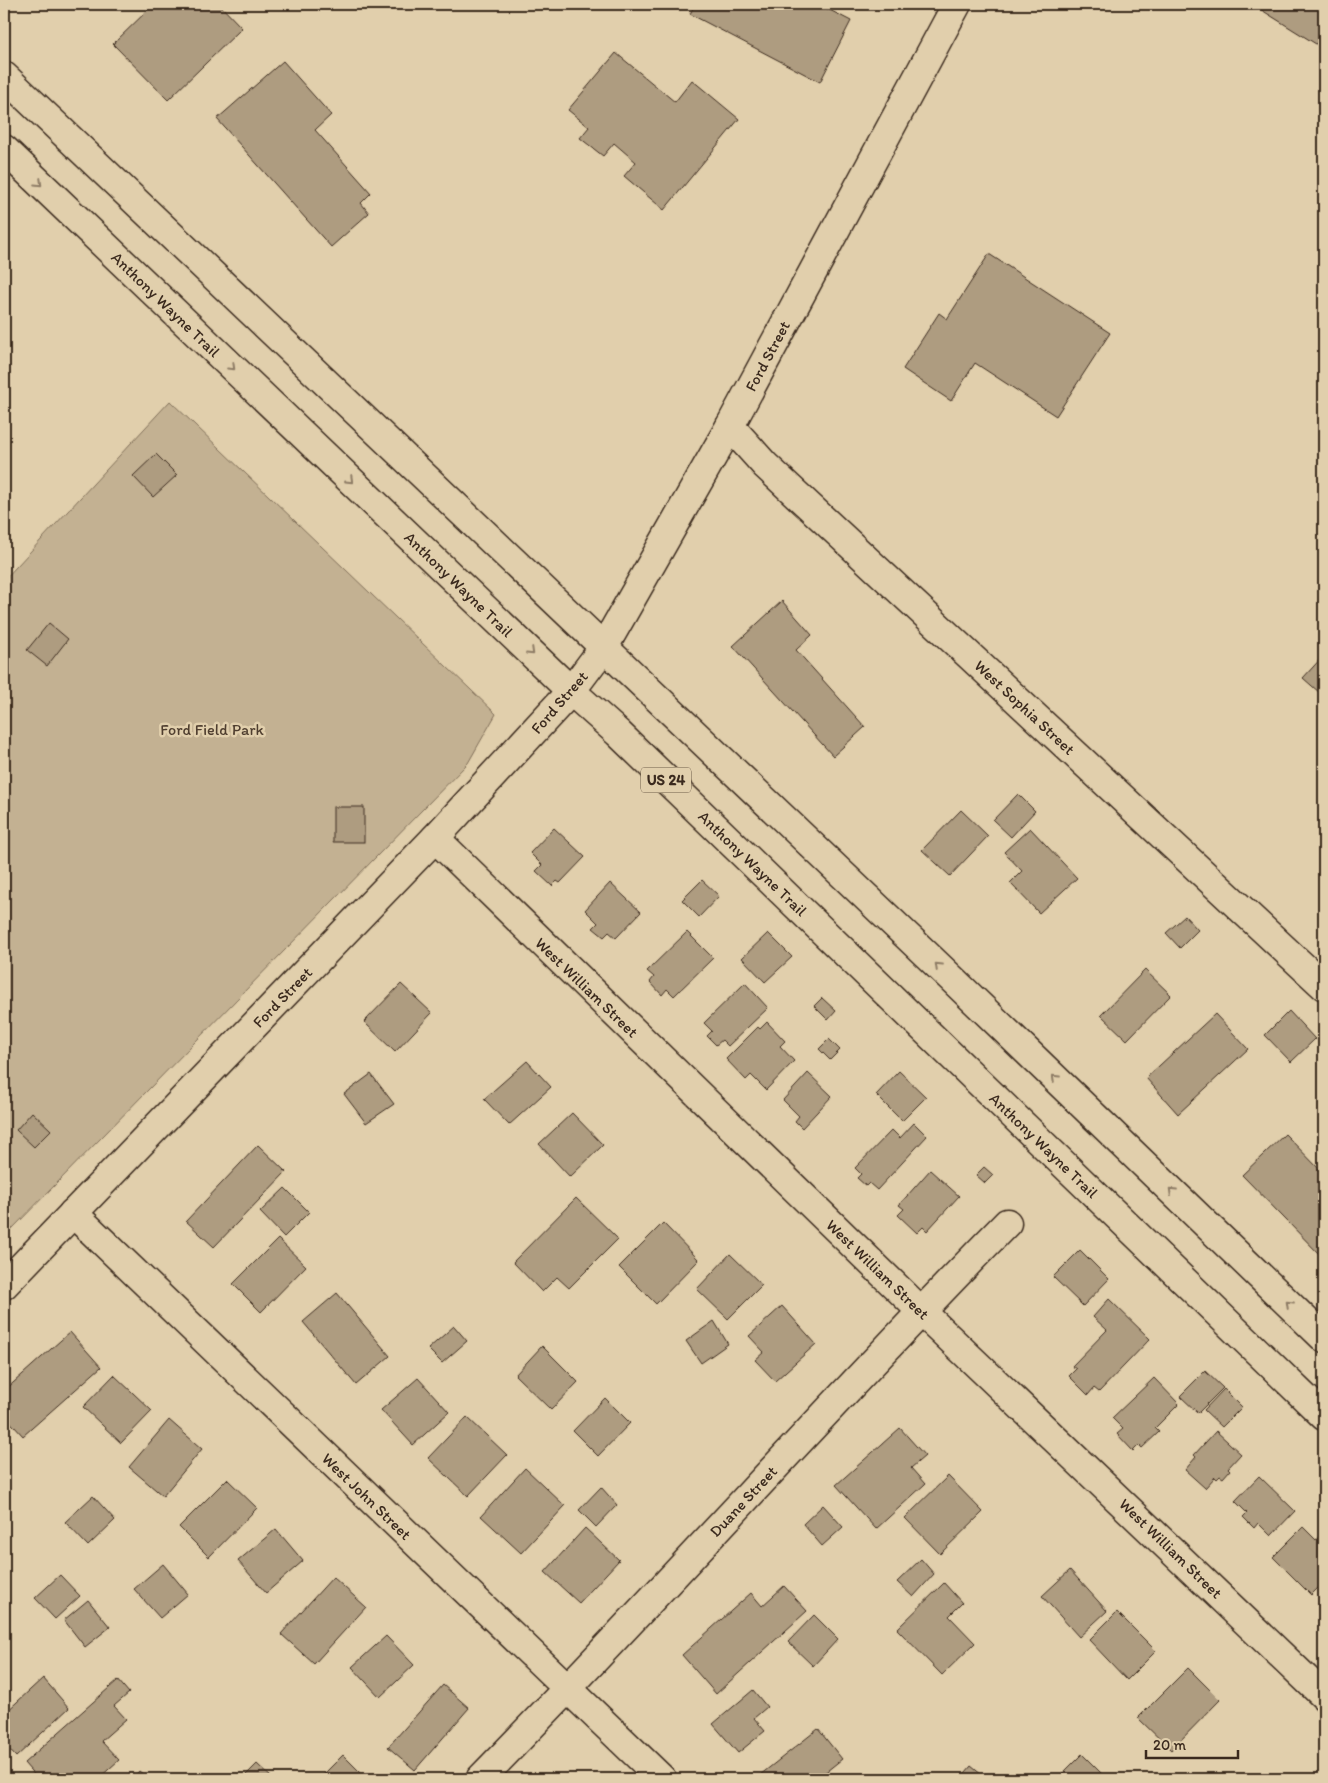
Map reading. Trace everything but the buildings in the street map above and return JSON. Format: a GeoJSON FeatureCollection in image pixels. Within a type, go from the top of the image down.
{"type":"FeatureCollection","features":[{"type":"Feature","properties":{"kind":"main road","name":"Ford Street"},"geometry":{"type":"LineString","coordinates":[[4,1284],[435,838],[571,691],[604,647],[730,426],[957,4]]}},
{"type":"Feature","properties":{"kind":"main road"},"geometry":{"type":"LineString","coordinates":[[4,76],[604,647],[1324,1338]]}},
{"type":"Feature","properties":{"kind":"main road","name":"Anthony Wayne Trail"},"geometry":{"type":"LineString","coordinates":[[4,149],[571,691],[618,733],[1324,1416]]}},
{"type":"Feature","properties":{"kind":"main road","name":"West Sophia Street"},"geometry":{"type":"LineString","coordinates":[[730,426],[765,465],[1324,986]]}},
{"type":"Feature","properties":{"kind":"main road","name":"West William Street"},"geometry":{"type":"LineString","coordinates":[[435,838],[921,1311],[1324,1696]]}},
{"type":"Feature","properties":{"kind":"main road","name":"West John Street"},"geometry":{"type":"LineString","coordinates":[[72,1213],[662,1779]]}},
{"type":"Feature","properties":{"kind":"main road","name":"Duane Street"},"geometry":{"type":"LineString","coordinates":[[480,1779],[569,1689],[921,1311],[1007,1223]]}},
{"type":"Feature","properties":{"kind":"green space","name":"Ford Field Park"},"geometry":{"type":"Polygon","coordinates":[[[170,401],[496,714],[468,763],[11,1230],[4,1223],[4,580],[170,401]]]}}]}
